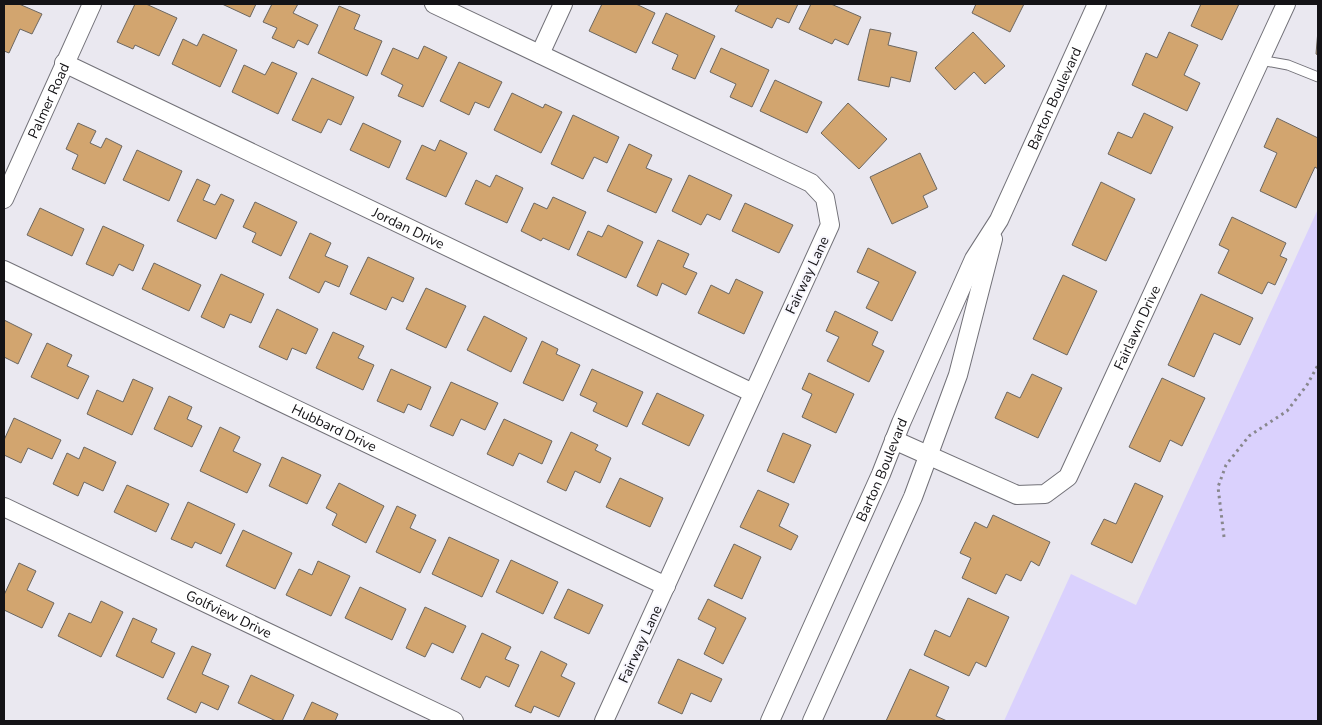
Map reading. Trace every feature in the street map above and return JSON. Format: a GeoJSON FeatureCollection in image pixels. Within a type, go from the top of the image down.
{"type":"FeatureCollection","features":[{"type":"Feature","properties":{"kind":"street","name":"Palmer Road"},"geometry":{"type":"LineString","coordinates":[[4,199],[92,4]]}},
{"type":"Feature","properties":{"kind":"street","name":"Fairway Lane"},"geometry":{"type":"LineString","coordinates":[[434,4],[811,183],[825,198],[830,225],[604,721]]}},
{"type":"Feature","properties":{"kind":"street"},"geometry":{"type":"LineString","coordinates":[[540,54],[563,4]]}},
{"type":"Feature","properties":{"kind":"street","name":"Barton Boulevard"},"geometry":{"type":"LineString","coordinates":[[770,721],[881,474],[894,440],[974,259],[999,220],[1097,4]]}},
{"type":"Feature","properties":{"kind":"street","name":"Fairlawn Drive"},"geometry":{"type":"LineString","coordinates":[[894,440],[1017,495],[1045,494],[1068,477],[1286,4]]}},
{"type":"Feature","properties":{"kind":"street","name":"Jordan Drive"},"geometry":{"type":"LineString","coordinates":[[64,63],[753,393]]}},
{"type":"Feature","properties":{"kind":"street","name":"Barton Boulevard"},"geometry":{"type":"LineString","coordinates":[[812,721],[913,497],[929,455],[958,374],[999,220]]}},
{"type":"Feature","properties":{"kind":"street","name":"Hubbard Drive"},"geometry":{"type":"LineString","coordinates":[[4,270],[666,586]]}},
{"type":"Feature","properties":{"kind":"street","name":"Golfview Drive"},"geometry":{"type":"LineString","coordinates":[[4,507],[454,721]]}},
{"type":"Feature","properties":{"kind":"lane"},"geometry":{"type":"LineString","coordinates":[[1260,60],[1288,65],[1318,77]]}},
{"type":"Feature","properties":{"kind":"path"},"geometry":{"type":"LineString","coordinates":[[1224,537],[1218,488],[1226,466],[1249,436],[1287,411],[1301,393],[1318,365]]}},
{"type":"Feature","properties":{"kind":"shaded area"},"geometry":{"type":"Polygon","coordinates":[[[1318,209],[1318,721],[1004,721],[1071,574],[1136,605],[1318,209]]]}},
{"type":"Feature","properties":{"kind":"building"},"geometry":{"type":"Polygon","coordinates":[[[4,4],[19,4],[42,14],[32,34],[20,29],[9,53],[4,51],[4,4]]]}},
{"type":"Feature","properties":{"kind":"building"},"geometry":{"type":"Polygon","coordinates":[[[135,4],[146,4],[177,18],[159,56],[135,45],[133,49],[117,42],[135,4]]]}},
{"type":"Feature","properties":{"kind":"building"},"geometry":{"type":"Polygon","coordinates":[[[222,4],[256,4],[250,17],[222,4]]]}},
{"type":"Feature","properties":{"kind":"building"},"geometry":{"type":"Polygon","coordinates":[[[272,4],[298,4],[293,13],[318,25],[308,45],[298,40],[294,48],[272,38],[277,28],[263,22],[272,4]]]}},
{"type":"Feature","properties":{"kind":"building"},"geometry":{"type":"Polygon","coordinates":[[[602,4],[636,4],[655,13],[636,53],[589,31],[602,4]]]}},
{"type":"Feature","properties":{"kind":"building"},"geometry":{"type":"Polygon","coordinates":[[[739,4],[798,4],[789,23],[777,18],[772,28],[735,11],[739,4]]]}},
{"type":"Feature","properties":{"kind":"building"},"geometry":{"type":"Polygon","coordinates":[[[811,4],[831,4],[861,17],[848,45],[835,39],[832,44],[799,29],[811,4]]]}},
{"type":"Feature","properties":{"kind":"building"},"geometry":{"type":"Polygon","coordinates":[[[976,4],[1024,4],[1010,32],[972,13],[976,4]]]}},
{"type":"Feature","properties":{"kind":"building"},"geometry":{"type":"Polygon","coordinates":[[[1201,4],[1239,4],[1222,40],[1191,26],[1201,4]]]}},
{"type":"Feature","properties":{"kind":"building"},"geometry":{"type":"Polygon","coordinates":[[[339,6],[360,15],[354,29],[382,41],[367,76],[318,53],[339,6]]]}},
{"type":"Feature","properties":{"kind":"building"},"geometry":{"type":"Polygon","coordinates":[[[666,13],[715,36],[695,79],[672,69],[678,55],[652,43],[666,13]]]}},
{"type":"Feature","properties":{"kind":"building"},"geometry":{"type":"Polygon","coordinates":[[[870,29],[891,33],[888,45],[917,52],[910,82],[891,77],[889,87],[858,80],[870,29]]]}},
{"type":"Feature","properties":{"kind":"building"},"geometry":{"type":"Polygon","coordinates":[[[1318,30],[1318,55],[1316,54],[1318,30]]]}},
{"type":"Feature","properties":{"kind":"building"},"geometry":{"type":"Polygon","coordinates":[[[973,32],[1005,66],[985,84],[974,72],[955,90],[935,68],[973,32]]]}},
{"type":"Feature","properties":{"kind":"building"},"geometry":{"type":"Polygon","coordinates":[[[1169,32],[1198,45],[1184,75],[1200,83],[1187,111],[1132,85],[1146,53],[1157,58],[1169,32]]]}},
{"type":"Feature","properties":{"kind":"building"},"geometry":{"type":"Polygon","coordinates":[[[203,34],[237,50],[220,87],[172,64],[183,39],[197,46],[203,34]]]}},
{"type":"Feature","properties":{"kind":"building"},"geometry":{"type":"Polygon","coordinates":[[[424,46],[447,57],[423,107],[398,96],[403,85],[381,74],[393,48],[418,59],[424,46]]]}},
{"type":"Feature","properties":{"kind":"building"},"geometry":{"type":"Polygon","coordinates":[[[721,48],[769,70],[752,107],[730,97],[736,84],[710,72],[721,48]]]}},
{"type":"Feature","properties":{"kind":"building"},"geometry":{"type":"Polygon","coordinates":[[[272,62],[297,73],[278,114],[232,92],[244,65],[265,75],[272,62]]]}},
{"type":"Feature","properties":{"kind":"building"},"geometry":{"type":"Polygon","coordinates":[[[459,62],[502,82],[489,108],[475,102],[469,115],[440,101],[459,62]]]}},
{"type":"Feature","properties":{"kind":"building"},"geometry":{"type":"Polygon","coordinates":[[[312,78],[354,97],[341,125],[328,119],[321,133],[292,120],[312,78]]]}},
{"type":"Feature","properties":{"kind":"building"},"geometry":{"type":"Polygon","coordinates":[[[775,80],[822,102],[807,133],[760,111],[775,80]]]}},
{"type":"Feature","properties":{"kind":"building"},"geometry":{"type":"Polygon","coordinates":[[[512,93],[543,108],[545,104],[562,112],[541,153],[494,130],[512,93]]]}},
{"type":"Feature","properties":{"kind":"building"},"geometry":{"type":"Polygon","coordinates":[[[848,103],[887,139],[859,169],[821,133],[848,103]]]}},
{"type":"Feature","properties":{"kind":"building"},"geometry":{"type":"Polygon","coordinates":[[[1144,113],[1173,127],[1151,174],[1108,154],[1118,132],[1132,138],[1144,113]]]}},
{"type":"Feature","properties":{"kind":"building"},"geometry":{"type":"Polygon","coordinates":[[[573,115],[619,137],[607,163],[594,157],[583,179],[551,164],[573,115]]]}},
{"type":"Feature","properties":{"kind":"building"},"geometry":{"type":"Polygon","coordinates":[[[1277,118],[1318,138],[1318,169],[1315,167],[1296,208],[1260,191],[1277,153],[1264,147],[1277,118]]]}},
{"type":"Feature","properties":{"kind":"building"},"geometry":{"type":"Polygon","coordinates":[[[78,123],[96,131],[90,143],[101,148],[106,138],[122,146],[105,184],[72,169],[78,155],[66,149],[78,123]]]}},
{"type":"Feature","properties":{"kind":"building"},"geometry":{"type":"Polygon","coordinates":[[[363,123],[401,141],[389,168],[350,150],[363,123]]]}},
{"type":"Feature","properties":{"kind":"building"},"geometry":{"type":"Polygon","coordinates":[[[440,140],[467,153],[446,197],[406,179],[422,145],[435,151],[440,140]]]}},
{"type":"Feature","properties":{"kind":"building"},"geometry":{"type":"Polygon","coordinates":[[[629,144],[652,155],[646,168],[672,179],[656,213],[607,191],[629,144]]]}},
{"type":"Feature","properties":{"kind":"building"},"geometry":{"type":"Polygon","coordinates":[[[137,150],[182,171],[169,201],[123,180],[137,150]]]}},
{"type":"Feature","properties":{"kind":"building"},"geometry":{"type":"Polygon","coordinates":[[[920,153],[937,189],[923,196],[928,207],[892,224],[870,177],[920,153]]]}},
{"type":"Feature","properties":{"kind":"building"},"geometry":{"type":"Polygon","coordinates":[[[496,175],[523,188],[507,223],[465,204],[476,180],[490,187],[496,175]]]}},
{"type":"Feature","properties":{"kind":"building"},"geometry":{"type":"Polygon","coordinates":[[[689,175],[732,195],[720,220],[707,214],[701,225],[672,211],[689,175]]]}},
{"type":"Feature","properties":{"kind":"building"},"geometry":{"type":"Polygon","coordinates":[[[197,179],[210,185],[203,200],[215,205],[221,194],[234,200],[216,239],[177,221],[197,179]]]}},
{"type":"Feature","properties":{"kind":"building"},"geometry":{"type":"Polygon","coordinates":[[[1101,182],[1135,199],[1106,261],[1072,245],[1101,182]]]}},
{"type":"Feature","properties":{"kind":"building"},"geometry":{"type":"Polygon","coordinates":[[[553,197],[586,212],[569,250],[543,238],[541,241],[521,231],[534,203],[547,209],[553,197]]]}},
{"type":"Feature","properties":{"kind":"building"},"geometry":{"type":"Polygon","coordinates":[[[255,202],[297,222],[281,256],[252,242],[256,233],[243,227],[255,202]]]}},
{"type":"Feature","properties":{"kind":"building"},"geometry":{"type":"Polygon","coordinates":[[[745,203],[793,225],[779,253],[732,231],[745,203]]]}},
{"type":"Feature","properties":{"kind":"building"},"geometry":{"type":"Polygon","coordinates":[[[40,208],[84,229],[72,256],[27,235],[40,208]]]}},
{"type":"Feature","properties":{"kind":"building"},"geometry":{"type":"Polygon","coordinates":[[[1232,217],[1286,243],[1280,256],[1287,259],[1275,285],[1268,282],[1262,294],[1218,273],[1229,250],[1219,245],[1232,217]]]}},
{"type":"Feature","properties":{"kind":"building"},"geometry":{"type":"Polygon","coordinates":[[[608,225],[643,242],[626,278],[577,255],[588,231],[602,237],[608,225]]]}},
{"type":"Feature","properties":{"kind":"building"},"geometry":{"type":"Polygon","coordinates":[[[103,226],[144,245],[133,271],[119,264],[113,276],[86,264],[103,226]]]}},
{"type":"Feature","properties":{"kind":"building"},"geometry":{"type":"Polygon","coordinates":[[[310,233],[331,243],[325,256],[348,266],[339,287],[325,281],[319,293],[289,278],[310,233]]]}},
{"type":"Feature","properties":{"kind":"building"},"geometry":{"type":"Polygon","coordinates":[[[658,240],[689,254],[683,267],[697,273],[686,295],[662,283],[657,296],[637,286],[658,240]]]}},
{"type":"Feature","properties":{"kind":"building"},"geometry":{"type":"Polygon","coordinates":[[[868,248],[916,272],[892,321],[866,308],[879,282],[857,272],[868,248]]]}},
{"type":"Feature","properties":{"kind":"building"},"geometry":{"type":"Polygon","coordinates":[[[368,257],[414,278],[403,302],[392,297],[386,310],[350,294],[368,257]]]}},
{"type":"Feature","properties":{"kind":"building"},"geometry":{"type":"Polygon","coordinates":[[[154,263],[201,285],[189,311],[142,289],[154,263]]]}},
{"type":"Feature","properties":{"kind":"building"},"geometry":{"type":"Polygon","coordinates":[[[221,274],[264,294],[251,323],[230,314],[224,328],[201,317],[221,274]]]}},
{"type":"Feature","properties":{"kind":"building"},"geometry":{"type":"Polygon","coordinates":[[[1063,275],[1097,291],[1067,355],[1033,339],[1063,275]]]}},
{"type":"Feature","properties":{"kind":"building"},"geometry":{"type":"Polygon","coordinates":[[[736,279],[763,292],[744,334],[698,313],[711,285],[729,294],[736,279]]]}},
{"type":"Feature","properties":{"kind":"building"},"geometry":{"type":"Polygon","coordinates":[[[426,288],[466,306],[446,348],[406,329],[426,288]]]}},
{"type":"Feature","properties":{"kind":"building"},"geometry":{"type":"Polygon","coordinates":[[[1201,294],[1253,318],[1240,345],[1214,333],[1194,377],[1168,365],[1201,294]]]}},
{"type":"Feature","properties":{"kind":"building"},"geometry":{"type":"Polygon","coordinates":[[[277,309],[318,329],[306,354],[292,348],[287,360],[259,347],[277,309]]]}},
{"type":"Feature","properties":{"kind":"building"},"geometry":{"type":"Polygon","coordinates":[[[835,311],[878,332],[872,345],[884,351],[869,382],[827,361],[839,337],[826,331],[835,311]]]}},
{"type":"Feature","properties":{"kind":"building"},"geometry":{"type":"Polygon","coordinates":[[[484,316],[527,338],[511,372],[467,350],[484,316]]]}},
{"type":"Feature","properties":{"kind":"building"},"geometry":{"type":"Polygon","coordinates":[[[4,320],[32,334],[18,364],[4,357],[4,320]]]}},
{"type":"Feature","properties":{"kind":"building"},"geometry":{"type":"Polygon","coordinates":[[[333,332],[364,346],[358,358],[374,365],[363,390],[316,368],[333,332]]]}},
{"type":"Feature","properties":{"kind":"building"},"geometry":{"type":"Polygon","coordinates":[[[542,341],[558,349],[556,354],[580,365],[563,401],[523,383],[542,341]]]}},
{"type":"Feature","properties":{"kind":"building"},"geometry":{"type":"Polygon","coordinates":[[[47,343],[72,355],[67,366],[89,376],[78,399],[31,377],[47,343]]]}},
{"type":"Feature","properties":{"kind":"building"},"geometry":{"type":"Polygon","coordinates":[[[391,369],[431,387],[421,410],[408,404],[404,413],[377,401],[391,369]]]}},
{"type":"Feature","properties":{"kind":"building"},"geometry":{"type":"Polygon","coordinates":[[[592,369],[643,392],[627,427],[593,411],[597,403],[580,395],[592,369]]]}},
{"type":"Feature","properties":{"kind":"building"},"geometry":{"type":"Polygon","coordinates":[[[809,373],[854,394],[836,433],[802,417],[812,394],[802,389],[809,373]]]}},
{"type":"Feature","properties":{"kind":"building"},"geometry":{"type":"Polygon","coordinates":[[[1032,374],[1062,388],[1038,438],[995,418],[1007,392],[1020,398],[1032,374]]]}},
{"type":"Feature","properties":{"kind":"building"},"geometry":{"type":"Polygon","coordinates":[[[1162,378],[1205,398],[1182,446],[1170,440],[1160,462],[1129,447],[1162,378]]]}},
{"type":"Feature","properties":{"kind":"building"},"geometry":{"type":"Polygon","coordinates":[[[133,379],[153,388],[132,435],[87,414],[97,390],[123,402],[133,379]]]}},
{"type":"Feature","properties":{"kind":"building"},"geometry":{"type":"Polygon","coordinates":[[[451,382],[498,403],[485,430],[461,419],[453,436],[430,426],[451,382]]]}},
{"type":"Feature","properties":{"kind":"building"},"geometry":{"type":"Polygon","coordinates":[[[657,393],[704,415],[689,446],[642,424],[657,393]]]}},
{"type":"Feature","properties":{"kind":"building"},"geometry":{"type":"Polygon","coordinates":[[[169,396],[192,407],[187,419],[202,426],[192,447],[154,429],[169,396]]]}},
{"type":"Feature","properties":{"kind":"building"},"geometry":{"type":"Polygon","coordinates":[[[14,418],[61,440],[52,459],[28,448],[21,463],[4,455],[4,440],[14,418]]]}},
{"type":"Feature","properties":{"kind":"building"},"geometry":{"type":"Polygon","coordinates":[[[504,419],[552,441],[542,464],[519,453],[513,466],[487,454],[504,419]]]}},
{"type":"Feature","properties":{"kind":"building"},"geometry":{"type":"Polygon","coordinates":[[[220,427],[240,437],[233,451],[261,464],[247,493],[200,471],[220,427]]]}},
{"type":"Feature","properties":{"kind":"building"},"geometry":{"type":"Polygon","coordinates":[[[571,432],[598,445],[595,450],[611,458],[600,483],[575,471],[566,491],[547,482],[571,432]]]}},
{"type":"Feature","properties":{"kind":"building"},"geometry":{"type":"Polygon","coordinates":[[[783,433],[811,445],[794,483],[767,471],[783,433]]]}},
{"type":"Feature","properties":{"kind":"building"},"geometry":{"type":"Polygon","coordinates":[[[84,447],[116,462],[103,491],[84,482],[78,496],[53,484],[67,453],[79,459],[84,447]]]}},
{"type":"Feature","properties":{"kind":"building"},"geometry":{"type":"Polygon","coordinates":[[[282,457],[321,475],[307,504],[269,486],[282,457]]]}},
{"type":"Feature","properties":{"kind":"building"},"geometry":{"type":"Polygon","coordinates":[[[620,478],[663,498],[650,527],[606,507],[620,478]]]}},
{"type":"Feature","properties":{"kind":"building"},"geometry":{"type":"Polygon","coordinates":[[[339,483],[384,506],[366,543],[332,525],[337,514],[326,508],[339,483]]]}},
{"type":"Feature","properties":{"kind":"building"},"geometry":{"type":"Polygon","coordinates":[[[1135,483],[1163,496],[1132,563],[1091,544],[1104,519],[1116,524],[1135,483]]]}},
{"type":"Feature","properties":{"kind":"building"},"geometry":{"type":"Polygon","coordinates":[[[127,485],[169,504],[156,532],[114,512],[127,485]]]}},
{"type":"Feature","properties":{"kind":"building"},"geometry":{"type":"Polygon","coordinates":[[[758,490],[789,504],[779,526],[798,536],[791,550],[740,527],[758,490]]]}},
{"type":"Feature","properties":{"kind":"building"},"geometry":{"type":"Polygon","coordinates":[[[188,502],[235,524],[221,554],[195,542],[192,548],[171,539],[188,502]]]}},
{"type":"Feature","properties":{"kind":"building"},"geometry":{"type":"Polygon","coordinates":[[[397,506],[416,515],[410,528],[436,540],[420,573],[376,552],[397,506]]]}},
{"type":"Feature","properties":{"kind":"building"},"geometry":{"type":"Polygon","coordinates":[[[993,515],[1050,542],[1039,566],[1031,561],[1021,581],[1006,574],[996,594],[962,578],[971,558],[960,553],[975,522],[987,528],[993,515]]]}},
{"type":"Feature","properties":{"kind":"building"},"geometry":{"type":"Polygon","coordinates":[[[243,530],[292,553],[275,589],[226,566],[243,530]]]}},
{"type":"Feature","properties":{"kind":"building"},"geometry":{"type":"Polygon","coordinates":[[[449,537],[499,560],[482,597],[432,574],[449,537]]]}},
{"type":"Feature","properties":{"kind":"building"},"geometry":{"type":"Polygon","coordinates":[[[734,544],[761,557],[742,599],[714,586],[734,544]]]}},
{"type":"Feature","properties":{"kind":"building"},"geometry":{"type":"Polygon","coordinates":[[[511,560],[558,582],[543,614],[496,592],[511,560]]]}},
{"type":"Feature","properties":{"kind":"building"},"geometry":{"type":"Polygon","coordinates":[[[318,561],[350,576],[331,616],[286,595],[299,569],[312,575],[318,561]]]}},
{"type":"Feature","properties":{"kind":"building"},"geometry":{"type":"Polygon","coordinates":[[[19,563],[36,571],[27,590],[54,603],[42,628],[4,610],[4,595],[19,563]]]}},
{"type":"Feature","properties":{"kind":"building"},"geometry":{"type":"Polygon","coordinates":[[[360,587],[406,609],[392,640],[345,618],[360,587]]]}},
{"type":"Feature","properties":{"kind":"building"},"geometry":{"type":"Polygon","coordinates":[[[568,589],[603,605],[589,634],[554,618],[568,589]]]}},
{"type":"Feature","properties":{"kind":"building"},"geometry":{"type":"Polygon","coordinates":[[[968,598],[1009,617],[986,667],[976,662],[969,676],[924,655],[935,630],[950,637],[968,598]]]}},
{"type":"Feature","properties":{"kind":"building"},"geometry":{"type":"Polygon","coordinates":[[[708,599],[746,618],[723,664],[704,654],[716,628],[698,619],[708,599]]]}},
{"type":"Feature","properties":{"kind":"building"},"geometry":{"type":"Polygon","coordinates":[[[101,601],[123,612],[101,657],[58,636],[69,613],[91,623],[101,601]]]}},
{"type":"Feature","properties":{"kind":"building"},"geometry":{"type":"Polygon","coordinates":[[[425,607],[466,626],[453,653],[432,643],[425,657],[406,648],[425,607]]]}},
{"type":"Feature","properties":{"kind":"building"},"geometry":{"type":"Polygon","coordinates":[[[133,618],[157,629],[151,642],[175,653],[163,678],[116,656],[133,618]]]}},
{"type":"Feature","properties":{"kind":"building"},"geometry":{"type":"Polygon","coordinates":[[[482,633],[511,647],[505,659],[519,665],[509,687],[486,676],[480,688],[461,679],[482,633]]]}},
{"type":"Feature","properties":{"kind":"building"},"geometry":{"type":"Polygon","coordinates":[[[192,646],[211,654],[202,674],[229,686],[218,710],[201,702],[196,713],[167,699],[192,646]]]}},
{"type":"Feature","properties":{"kind":"building"},"geometry":{"type":"Polygon","coordinates":[[[541,651],[567,664],[561,676],[575,683],[559,717],[534,706],[531,713],[515,706],[541,651]]]}},
{"type":"Feature","properties":{"kind":"building"},"geometry":{"type":"Polygon","coordinates":[[[678,659],[722,679],[711,702],[691,693],[682,714],[658,703],[678,659]]]}},
{"type":"Feature","properties":{"kind":"building"},"geometry":{"type":"Polygon","coordinates":[[[910,669],[949,687],[936,716],[947,721],[886,721],[910,669]]]}},
{"type":"Feature","properties":{"kind":"building"},"geometry":{"type":"Polygon","coordinates":[[[251,675],[294,695],[282,721],[276,721],[238,703],[251,675]]]}},
{"type":"Feature","properties":{"kind":"building"},"geometry":{"type":"Polygon","coordinates":[[[312,702],[338,714],[335,721],[303,721],[312,702]]]}}]}
